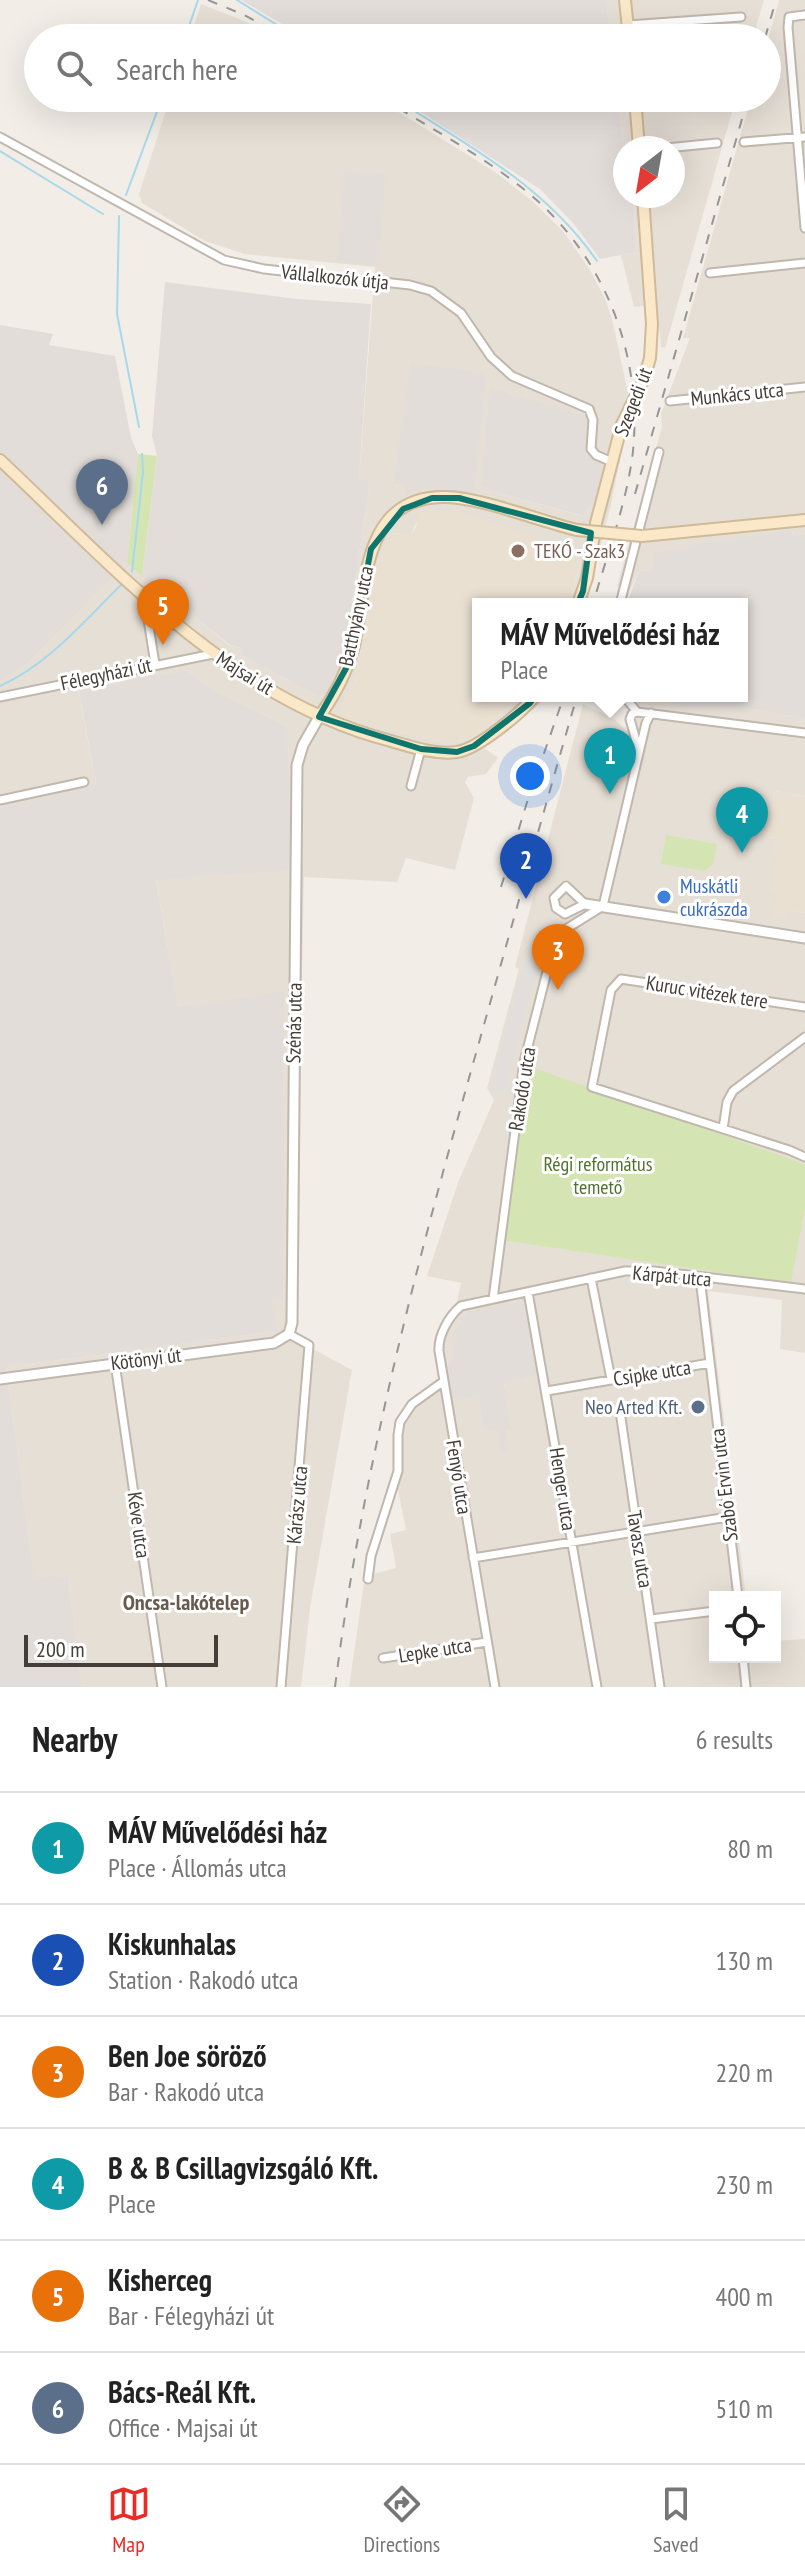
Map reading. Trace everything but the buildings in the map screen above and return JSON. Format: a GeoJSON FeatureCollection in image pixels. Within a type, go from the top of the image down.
{"type":"FeatureCollection","features":[{"type":"Feature","properties":{"kind":"main road"},"geometry":{"type":"LineString","coordinates":[[625,0],[628,24]]}},
{"type":"Feature","properties":{"kind":"main road"},"geometry":{"type":"LineString","coordinates":[[636,112],[638,136]]}},
{"type":"Feature","properties":{"kind":"main road","name":"Szegedi út"},"geometry":{"type":"LineString","coordinates":[[580,598],[624,416],[644,379],[652,348],[644,208]]}},
{"type":"Feature","properties":{"kind":"main road","name":"Majsai út"},"geometry":{"type":"LineString","coordinates":[[0,460],[153,603],[213,654],[319,717],[354,731],[421,749],[457,752],[474,746],[528,702]]}},
{"type":"Feature","properties":{"kind":"main road","name":"Batthyány utca"},"geometry":{"type":"LineString","coordinates":[[319,717],[334,694],[354,646],[371,549],[384,526],[398,513],[422,500],[459,498],[577,530],[642,536],[805,520]]}},
{"type":"Feature","properties":{"kind":"main road"},"geometry":{"type":"LineString","coordinates":[[301,707],[310,709],[318,706],[334,694]]}},
{"type":"Feature","properties":{"kind":"street"},"geometry":{"type":"LineString","coordinates":[[805,15],[789,17],[788,27],[805,228]]}},
{"type":"Feature","properties":{"kind":"street"},"geometry":{"type":"LineString","coordinates":[[642,24],[741,17]]}},
{"type":"Feature","properties":{"kind":"street","name":"Vállalkozók útja"},"geometry":{"type":"LineString","coordinates":[[0,137],[224,260],[264,269],[410,285],[437,294],[461,313],[485,350],[512,376],[589,409],[593,420],[591,449],[596,455],[612,462]]}},
{"type":"Feature","properties":{"kind":"street"},"geometry":{"type":"LineString","coordinates":[[744,142],[805,137]]}},
{"type":"Feature","properties":{"kind":"street"},"geometry":{"type":"LineString","coordinates":[[685,146],[717,143]]}},
{"type":"Feature","properties":{"kind":"street"},"geometry":{"type":"LineString","coordinates":[[710,273],[805,263]]}},
{"type":"Feature","properties":{"kind":"street","name":"Munkács utca"},"geometry":{"type":"LineString","coordinates":[[670,401],[805,387]]}},
{"type":"Feature","properties":{"kind":"street"},"geometry":{"type":"LineString","coordinates":[[622,598],[659,452]]}},
{"type":"Feature","properties":{"kind":"street"},"geometry":{"type":"LineString","coordinates":[[153,603],[147,613],[155,664]]}},
{"type":"Feature","properties":{"kind":"street","name":"Félegyházi út"},"geometry":{"type":"LineString","coordinates":[[0,697],[213,654]]}},
{"type":"Feature","properties":{"kind":"street"},"geometry":{"type":"LineString","coordinates":[[629,702],[637,712]]}},
{"type":"Feature","properties":{"kind":"street"},"geometry":{"type":"LineString","coordinates":[[637,762],[637,745],[630,719],[637,712],[805,733]]}},
{"type":"Feature","properties":{"kind":"street"},"geometry":{"type":"LineString","coordinates":[[603,906],[651,713]]}},
{"type":"Feature","properties":{"kind":"street","name":"Szénás utca"},"geometry":{"type":"LineString","coordinates":[[289,1334],[292,1323],[297,765],[303,745],[319,717]]}},
{"type":"Feature","properties":{"kind":"street"},"geometry":{"type":"LineString","coordinates":[[411,786],[421,749]]}},
{"type":"Feature","properties":{"kind":"street"},"geometry":{"type":"LineString","coordinates":[[0,800],[84,782]]}},
{"type":"Feature","properties":{"kind":"street"},"geometry":{"type":"LineString","coordinates":[[585,904],[566,886],[554,898],[561,913],[585,904],[805,938]]}},
{"type":"Feature","properties":{"kind":"street","name":"Rakodó utca"},"geometry":{"type":"LineString","coordinates":[[493,1299],[524,1062],[556,938],[561,931],[603,906]]}},
{"type":"Feature","properties":{"kind":"street","name":"Kuruc vitézek tere"},"geometry":{"type":"LineString","coordinates":[[805,1007],[624,978],[612,987],[592,1087],[805,1157]]}},
{"type":"Feature","properties":{"kind":"street"},"geometry":{"type":"LineString","coordinates":[[723,1129],[727,1102],[733,1091],[805,1037]]}},
{"type":"Feature","properties":{"kind":"street","name":"Kárpát utca"},"geometry":{"type":"LineString","coordinates":[[493,1299],[637,1271],[805,1289]]}},
{"type":"Feature","properties":{"kind":"street"},"geometry":{"type":"LineString","coordinates":[[591,1278],[611,1379]]}},
{"type":"Feature","properties":{"kind":"street","name":"Szabó Ervin utca"},"geometry":{"type":"LineString","coordinates":[[700,1278],[737,1591]]}},
{"type":"Feature","properties":{"kind":"street","name":"Henger utca"},"geometry":{"type":"LineString","coordinates":[[528,1292],[597,1687]]}},
{"type":"Feature","properties":{"kind":"street","name":"Fenyő utca"},"geometry":{"type":"LineString","coordinates":[[493,1299],[461,1306],[441,1333],[439,1351],[495,1687]]}},
{"type":"Feature","properties":{"kind":"street","name":"Kötönyi út"},"geometry":{"type":"LineString","coordinates":[[0,1379],[274,1343],[289,1334]]}},
{"type":"Feature","properties":{"kind":"street","name":"Kárász utca"},"geometry":{"type":"LineString","coordinates":[[281,1687],[309,1345],[289,1334]]}},
{"type":"Feature","properties":{"kind":"street","name":"Kéve utca"},"geometry":{"type":"LineString","coordinates":[[115,1363],[162,1687]]}},
{"type":"Feature","properties":{"kind":"street","name":"Csipke utca"},"geometry":{"type":"LineString","coordinates":[[547,1391],[710,1363]]}},
{"type":"Feature","properties":{"kind":"street"},"geometry":{"type":"LineString","coordinates":[[368,1579],[374,1546],[398,1471],[398,1435],[402,1417],[427,1392],[444,1381]]}},
{"type":"Feature","properties":{"kind":"street","name":"Tavasz utca"},"geometry":{"type":"LineString","coordinates":[[620,1411],[660,1687]]}},
{"type":"Feature","properties":{"kind":"street"},"geometry":{"type":"LineString","coordinates":[[473,1558],[728,1517]]}},
{"type":"Feature","properties":{"kind":"street"},"geometry":{"type":"LineString","coordinates":[[374,1546],[380,1559]]}},
{"type":"Feature","properties":{"kind":"street"},"geometry":{"type":"LineString","coordinates":[[651,1619],[709,1612]]}},
{"type":"Feature","properties":{"kind":"street","name":"Lepke utca"},"geometry":{"type":"LineString","coordinates":[[383,1658],[487,1642]]}},
{"type":"Feature","properties":{"kind":"street"},"geometry":{"type":"LineString","coordinates":[[744,1663],[746,1687]]}},
{"type":"Feature","properties":{"kind":"highlighted area"},"geometry":{"type":"Polygon","coordinates":[[[432,498],[459,498],[591,533],[583,591],[549,675],[530,703],[474,746],[457,752],[421,749],[319,717],[349,663],[371,549],[403,509],[432,498]]]}},
{"type":"Feature","properties":{"kind":"shaded area"},"geometry":{"type":"Polygon","coordinates":[[[241,0],[606,0],[609,24],[282,24],[241,0]]]}},
{"type":"Feature","properties":{"kind":"shaded area"},"geometry":{"type":"Polygon","coordinates":[[[606,0],[764,0],[757,24],[609,24],[606,0]]]}},
{"type":"Feature","properties":{"kind":"shaded area"},"geometry":{"type":"Polygon","coordinates":[[[779,0],[805,0],[805,534],[793,536],[792,531],[653,552],[653,570],[641,571],[630,591],[617,586],[662,427],[661,414],[690,338],[683,338],[747,112],[781,112],[781,24],[772,24],[779,0]]]}},
{"type":"Feature","properties":{"kind":"shaded area"},"geometry":{"type":"Polygon","coordinates":[[[201,4],[250,24],[195,24],[201,4]]]}},
{"type":"Feature","properties":{"kind":"shaded area"},"geometry":{"type":"Polygon","coordinates":[[[165,112],[399,112],[495,172],[563,231],[590,270],[606,301],[629,398],[628,420],[611,504],[585,598],[572,598],[581,561],[572,557],[574,550],[417,521],[411,535],[394,533],[378,561],[355,682],[336,717],[449,744],[473,738],[515,702],[542,702],[483,747],[498,758],[486,774],[468,777],[465,782],[474,798],[455,870],[406,858],[397,882],[304,877],[295,1333],[313,1342],[313,1349],[352,1370],[310,1608],[301,1687],[82,1687],[68,1576],[34,1578],[6,1367],[278,1331],[270,1301],[283,1297],[283,992],[178,1008],[156,879],[286,726],[221,694],[186,670],[79,691],[96,785],[0,807],[0,681],[28,663],[127,563],[229,645],[243,649],[243,656],[316,695],[344,655],[370,481],[359,478],[375,267],[245,254],[205,241],[142,203],[139,194],[165,112]],[[486,373],[394,484],[405,486],[405,495],[486,373]],[[482,486],[583,516],[598,502],[482,486]]]}},
{"type":"Feature","properties":{"kind":"shaded area"},"geometry":{"type":"Polygon","coordinates":[[[421,112],[620,112],[622,136],[613,136],[613,208],[634,208],[636,252],[600,259],[574,224],[540,189],[421,112]]]}},
{"type":"Feature","properties":{"kind":"shaded area"},"geometry":{"type":"Polygon","coordinates":[[[620,112],[732,112],[665,348],[661,347],[657,304],[634,307],[621,255],[636,252],[634,208],[685,208],[685,136],[622,136],[620,112]]]}},
{"type":"Feature","properties":{"kind":"shaded area"},"geometry":{"type":"Polygon","coordinates":[[[344,170],[385,174],[379,266],[337,262],[344,170]]]}},
{"type":"Feature","properties":{"kind":"shaded area"},"geometry":{"type":"Polygon","coordinates":[[[165,282],[297,299],[371,304],[359,478],[370,481],[344,655],[327,694],[316,695],[243,656],[243,649],[230,645],[142,576],[157,456],[152,436],[165,282]]]}},
{"type":"Feature","properties":{"kind":"shaded area"},"geometry":{"type":"Polygon","coordinates":[[[0,325],[53,334],[49,345],[115,356],[131,438],[138,454],[127,563],[28,663],[0,681],[0,325]]]}},
{"type":"Feature","properties":{"kind":"shaded area"},"geometry":{"type":"Polygon","coordinates":[[[410,363],[486,373],[474,497],[425,487],[405,496],[405,486],[394,484],[410,363]]]}},
{"type":"Feature","properties":{"kind":"shaded area"},"geometry":{"type":"Polygon","coordinates":[[[490,388],[587,416],[586,455],[606,467],[598,502],[585,511],[584,516],[481,486],[490,388]]]}},
{"type":"Feature","properties":{"kind":"shaded area"},"geometry":{"type":"Polygon","coordinates":[[[441,510],[462,513],[574,549],[572,557],[581,560],[572,598],[472,598],[472,702],[515,702],[473,738],[449,744],[335,717],[355,682],[376,567],[382,552],[394,533],[411,535],[418,513],[441,510]]]}},
{"type":"Feature","properties":{"kind":"shaded area"},"geometry":{"type":"Polygon","coordinates":[[[791,530],[793,536],[805,534],[805,719],[736,706],[675,706],[673,702],[748,702],[748,598],[629,598],[637,575],[641,571],[653,570],[653,552],[791,530]]]}},
{"type":"Feature","properties":{"kind":"shaded area"},"geometry":{"type":"Polygon","coordinates":[[[186,670],[221,694],[286,726],[293,870],[156,880],[178,1007],[284,991],[283,1298],[271,1301],[278,1331],[6,1367],[34,1577],[68,1576],[82,1687],[0,1687],[0,807],[96,784],[79,690],[186,670]]]}},
{"type":"Feature","properties":{"kind":"shaded area"},"geometry":{"type":"Polygon","coordinates":[[[637,702],[673,702],[675,706],[736,706],[805,719],[805,796],[775,791],[767,837],[775,838],[782,893],[782,896],[776,896],[790,910],[805,913],[805,1164],[591,1089],[506,1241],[791,1282],[805,1209],[805,1353],[780,1349],[782,1300],[708,1291],[745,1591],[709,1591],[709,1663],[781,1663],[781,1641],[805,1639],[805,1687],[349,1687],[365,1576],[396,1568],[390,1534],[406,1530],[395,1474],[395,1428],[406,1405],[440,1378],[434,1343],[457,1302],[461,1283],[427,1276],[459,1180],[494,1100],[487,1088],[583,704],[613,718],[632,740],[637,702]],[[454,1355],[447,1367],[478,1396],[484,1431],[510,1430],[504,1382],[538,1375],[454,1355]]]}},
{"type":"Feature","properties":{"kind":"shaded area"},"geometry":{"type":"Polygon","coordinates":[[[775,791],[805,796],[805,913],[790,910],[788,919],[772,916],[776,895],[782,894],[771,891],[777,855],[773,854],[775,838],[767,837],[775,791]]]}},
{"type":"Feature","properties":{"kind":"shaded area"},"geometry":{"type":"Polygon","coordinates":[[[526,956],[540,960],[505,1091],[501,1093],[491,1090],[526,956]]]}},
{"type":"Feature","properties":{"kind":"shaded area"},"geometry":{"type":"Polygon","coordinates":[[[522,1301],[539,1375],[504,1383],[511,1430],[507,1430],[508,1451],[500,1453],[497,1431],[484,1431],[478,1396],[452,1399],[447,1367],[454,1355],[452,1336],[468,1311],[522,1301]]]}},
{"type":"Feature","properties":{"kind":"green space"},"geometry":{"type":"Polygon","coordinates":[[[138,454],[157,456],[142,576],[127,563],[138,454]]]}},
{"type":"Feature","properties":{"kind":"green space"},"geometry":{"type":"Polygon","coordinates":[[[666,835],[717,844],[713,864],[704,871],[661,864],[666,835]]]}},
{"type":"Feature","properties":{"kind":"green space","name":"Régi református temető"},"geometry":{"type":"Polygon","coordinates":[[[528,1066],[805,1164],[805,1209],[791,1283],[506,1241],[528,1066]]]}},
{"type":"Feature","properties":{"kind":"waterway"},"geometry":{"type":"LineString","coordinates":[[190,24],[198,0]]}},
{"type":"Feature","properties":{"kind":"waterway"},"geometry":{"type":"LineString","coordinates":[[237,0],[276,24]]}},
{"type":"Feature","properties":{"kind":"waterway"},"geometry":{"type":"LineString","coordinates":[[126,195],[157,112]]}},
{"type":"Feature","properties":{"kind":"waterway"},"geometry":{"type":"LineString","coordinates":[[416,112],[530,189],[576,234],[597,261]]}},
{"type":"Feature","properties":{"kind":"waterway"},"geometry":{"type":"LineString","coordinates":[[0,151],[103,214]]}},
{"type":"Feature","properties":{"kind":"waterway"},"geometry":{"type":"LineString","coordinates":[[119,216],[117,314],[139,427]]}},
{"type":"Feature","properties":{"kind":"waterway"},"geometry":{"type":"LineString","coordinates":[[132,572],[143,472],[142,454]]}},
{"type":"Feature","properties":{"kind":"waterway"},"geometry":{"type":"LineString","coordinates":[[0,686],[50,654],[122,584]]}},
{"type":"Feature","properties":{"kind":"railway"},"geometry":{"type":"LineString","coordinates":[[208,0],[261,24]]}},
{"type":"Feature","properties":{"kind":"railway"},"geometry":{"type":"LineString","coordinates":[[769,24],[776,0]]}},
{"type":"Feature","properties":{"kind":"railway"},"geometry":{"type":"LineString","coordinates":[[405,112],[488,163],[549,212],[574,240],[611,304],[631,376],[633,451],[621,509],[595,598]]}},
{"type":"Feature","properties":{"kind":"railway"},"geometry":{"type":"LineString","coordinates":[[635,494],[744,112]]}},
{"type":"Feature","properties":{"kind":"railway"},"geometry":{"type":"LineString","coordinates":[[501,887],[562,702]]}},
{"type":"Feature","properties":{"kind":"railway"},"geometry":{"type":"LineString","coordinates":[[335,1687],[361,1522],[395,1360],[457,1120],[575,702]]}},
{"type":"Feature","properties":{"kind":"place","name":"Bács-Reál Kft."},"geometry":{"type":"Point","coordinates":[102,525]}},
{"type":"Feature","properties":{"kind":"place","name":"TEKÓ - Szak3"},"geometry":{"type":"Point","coordinates":[518,551]}},
{"type":"Feature","properties":{"kind":"place","name":"Kisherceg"},"geometry":{"type":"Point","coordinates":[163,645]}},
{"type":"Feature","properties":{"kind":"place","name":"MÁV Művelődési ház"},"geometry":{"type":"Point","coordinates":[610,794]}},
{"type":"Feature","properties":{"kind":"place","name":"B & B Csillagvizsgáló Kft."},"geometry":{"type":"Point","coordinates":[742,853]}},
{"type":"Feature","properties":{"kind":"place","name":"Muskátli cukrászda"},"geometry":{"type":"Point","coordinates":[664,897]}},
{"type":"Feature","properties":{"kind":"place","name":"Kiskunhalas"},"geometry":{"type":"Point","coordinates":[526,899]}},
{"type":"Feature","properties":{"kind":"place","name":"Ben Joe söröző"},"geometry":{"type":"Point","coordinates":[558,990]}},
{"type":"Feature","properties":{"kind":"place","name":"Neo Arted Kft."},"geometry":{"type":"Point","coordinates":[698,1407]}},
{"type":"Feature","properties":{"kind":"district","name":"Oncsa-lakótelep"},"geometry":{"type":"Point","coordinates":[186,1602]}}]}
